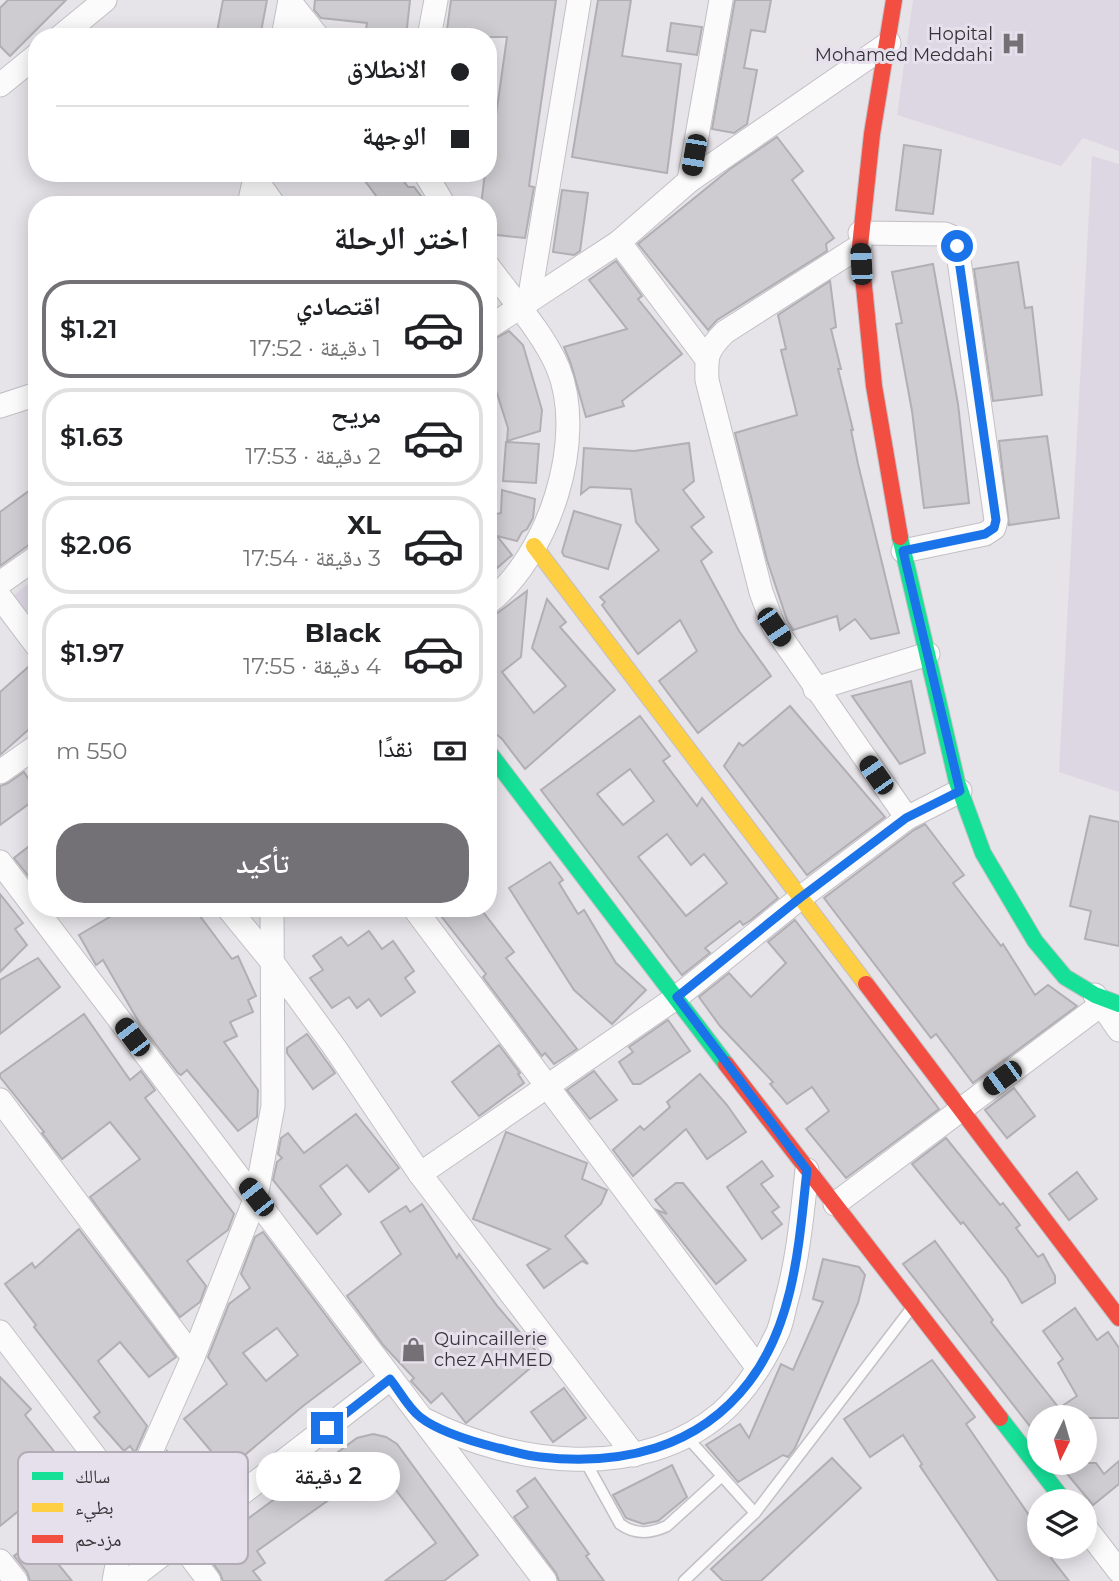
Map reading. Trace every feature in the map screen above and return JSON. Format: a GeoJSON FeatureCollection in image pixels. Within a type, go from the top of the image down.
{"type":"FeatureCollection","features":[{"type":"Feature","properties":{"kind":"street"},"geometry":{"type":"LineString","coordinates":[[71,28],[105,0]]}},
{"type":"Feature","properties":{"kind":"street"},"geometry":{"type":"LineString","coordinates":[[431,28],[436,0]]}},
{"type":"Feature","properties":{"kind":"street"},"geometry":{"type":"LineString","coordinates":[[524,304],[579,0]]}},
{"type":"Feature","properties":{"kind":"street"},"geometry":{"type":"LineString","coordinates":[[689,181],[721,0]]}},
{"type":"Feature","properties":{"kind":"street"},"geometry":{"type":"LineString","coordinates":[[894,0],[872,134],[860,239],[862,283],[874,386],[903,551],[960,791],[983,853],[1035,941],[1065,977],[1105,1001],[1119,1030]]}},
{"type":"Feature","properties":{"kind":"street"},"geometry":{"type":"LineString","coordinates":[[285,28],[290,1]]}},
{"type":"Feature","properties":{"kind":"street"},"geometry":{"type":"LineString","coordinates":[[290,1],[311,28]]}},
{"type":"Feature","properties":{"kind":"street"},"geometry":{"type":"LineString","coordinates":[[497,322],[620,242],[689,181],[888,43]]}},
{"type":"Feature","properties":{"kind":"street"},"geometry":{"type":"LineString","coordinates":[[0,85],[28,62]]}},
{"type":"Feature","properties":{"kind":"street"},"geometry":{"type":"LineString","coordinates":[[903,551],[985,534],[994,528],[996,520],[957,246],[952,237],[945,234],[860,239],[725,332],[711,346],[706,358],[707,380],[761,592],[774,627],[906,818]]}},
{"type":"Feature","properties":{"kind":"street"},"geometry":{"type":"LineString","coordinates":[[620,242],[706,358]]}},
{"type":"Feature","properties":{"kind":"street"},"geometry":{"type":"LineString","coordinates":[[497,276],[524,304],[557,366],[568,396],[567,442],[561,480],[549,518],[524,564],[497,593]]}},
{"type":"Feature","properties":{"kind":"street"},"geometry":{"type":"LineString","coordinates":[[0,406],[28,397]]}},
{"type":"Feature","properties":{"kind":"street"},"geometry":{"type":"LineString","coordinates":[[534,546],[962,1107],[1119,1318]]}},
{"type":"Feature","properties":{"kind":"street"},"geometry":{"type":"LineString","coordinates":[[0,583],[28,563]]}},
{"type":"Feature","properties":{"kind":"street"},"geometry":{"type":"LineString","coordinates":[[0,597],[28,634]]}},
{"type":"Feature","properties":{"kind":"street"},"geometry":{"type":"LineString","coordinates":[[815,689],[928,654]]}},
{"type":"Feature","properties":{"kind":"street"},"geometry":{"type":"LineString","coordinates":[[0,772],[28,752]]}},
{"type":"Feature","properties":{"kind":"street"},"geometry":{"type":"LineString","coordinates":[[497,763],[807,1170],[1055,1489]]}},
{"type":"Feature","properties":{"kind":"street"},"geometry":{"type":"LineString","coordinates":[[420,1174],[677,997],[800,898],[906,818],[960,791]]}},
{"type":"Feature","properties":{"kind":"street"},"geometry":{"type":"LineString","coordinates":[[0,862],[28,899]]}},
{"type":"Feature","properties":{"kind":"street"},"geometry":{"type":"LineString","coordinates":[[42,917],[545,1581]]}},
{"type":"Feature","properties":{"kind":"street"},"geometry":{"type":"LineString","coordinates":[[235,917],[273,963],[335,1048],[420,1174],[635,1455]]}},
{"type":"Feature","properties":{"kind":"street"},"geometry":{"type":"LineString","coordinates":[[150,1452],[256,1197],[274,1106],[271,917]]}},
{"type":"Feature","properties":{"kind":"street"},"geometry":{"type":"LineString","coordinates":[[421,917],[758,1368]]}},
{"type":"Feature","properties":{"kind":"street"},"geometry":{"type":"LineString","coordinates":[[835,1204],[1105,1001]]}},
{"type":"Feature","properties":{"kind":"street"},"geometry":{"type":"LineString","coordinates":[[0,1100],[192,1357]]}},
{"type":"Feature","properties":{"kind":"street"},"geometry":{"type":"LineString","coordinates":[[419,1416],[456,1436],[538,1457],[635,1455],[686,1436],[721,1413],[750,1381],[777,1334],[793,1281],[807,1170]]}},
{"type":"Feature","properties":{"kind":"street"},"geometry":{"type":"LineString","coordinates":[[0,1332],[92,1452]]}},
{"type":"Feature","properties":{"kind":"street"},"geometry":{"type":"LineString","coordinates":[[248,1488],[390,1379]]}},
{"type":"Feature","properties":{"kind":"street"},"geometry":{"type":"LineString","coordinates":[[1097,1543],[1119,1571]]}},
{"type":"Feature","properties":{"kind":"street"},"geometry":{"type":"LineString","coordinates":[[0,1561],[16,1581]]}},
{"type":"Feature","properties":{"kind":"street"},"geometry":{"type":"LineString","coordinates":[[128,1581],[150,1564]]}},
{"type":"Feature","properties":{"kind":"street"},"geometry":{"type":"LineString","coordinates":[[196,1564],[209,1581]]}},
{"type":"Feature","properties":{"kind":"lane"},"geometry":{"type":"LineString","coordinates":[[684,1581],[755,1513],[913,1305]]}},
{"type":"Feature","properties":{"kind":"lane"},"geometry":{"type":"LineString","coordinates":[[686,1436],[755,1513]]}},
{"type":"Feature","properties":{"kind":"lane"},"geometry":{"type":"LineString","coordinates":[[584,1458],[620,1524],[630,1531],[642,1533],[667,1526],[722,1476]]}},
{"type":"Feature","properties":{"kind":"shaded area","name":"Hopital Mohamed Meddahi"},"geometry":{"type":"Polygon","coordinates":[[[913,0],[1119,0],[1119,151],[1083,138],[1061,166],[897,115],[913,0]]]}},
{"type":"Feature","properties":{"kind":"shaded area"},"geometry":{"type":"Polygon","coordinates":[[[1092,156],[1119,164],[1119,792],[1059,772],[1092,156]]]}},
{"type":"Feature","properties":{"kind":"shaded area"},"geometry":{"type":"Polygon","coordinates":[[[28,584],[28,616],[13,596],[28,584]]]}},
{"type":"Feature","properties":{"kind":"building"},"geometry":{"type":"Polygon","coordinates":[[[8,0],[66,0],[38,28],[28,28],[28,38],[10,56],[0,46],[0,8],[8,0]]]}},
{"type":"Feature","properties":{"kind":"building"},"geometry":{"type":"Polygon","coordinates":[[[223,0],[267,0],[262,28],[218,28],[223,0]]]}},
{"type":"Feature","properties":{"kind":"building"},"geometry":{"type":"Polygon","coordinates":[[[315,0],[410,0],[407,28],[366,28],[367,23],[321,18],[314,10],[315,0]]]}},
{"type":"Feature","properties":{"kind":"building"},"geometry":{"type":"Polygon","coordinates":[[[451,0],[556,0],[529,186],[534,187],[525,238],[497,235],[497,196],[482,196],[484,182],[497,182],[497,109],[507,37],[497,37],[497,28],[447,28],[451,0]]]}},
{"type":"Feature","properties":{"kind":"building"},"geometry":{"type":"Polygon","coordinates":[[[598,0],[631,0],[622,56],[681,64],[667,173],[572,157],[598,0]]]}},
{"type":"Feature","properties":{"kind":"building"},"geometry":{"type":"Polygon","coordinates":[[[735,0],[771,0],[765,32],[751,30],[744,68],[757,70],[747,124],[734,133],[712,129],[735,0]]]}},
{"type":"Feature","properties":{"kind":"building"},"geometry":{"type":"Polygon","coordinates":[[[671,23],[702,27],[697,55],[667,51],[671,23]]]}},
{"type":"Feature","properties":{"kind":"building"},"geometry":{"type":"Polygon","coordinates":[[[777,137],[803,171],[792,180],[834,238],[826,244],[827,251],[717,320],[708,330],[638,244],[730,169],[777,137]]]}},
{"type":"Feature","properties":{"kind":"building"},"geometry":{"type":"Polygon","coordinates":[[[904,145],[941,150],[933,214],[896,210],[904,145]]]}},
{"type":"Feature","properties":{"kind":"building"},"geometry":{"type":"Polygon","coordinates":[[[366,182],[404,182],[408,187],[414,187],[421,196],[376,196],[366,182]]]}},
{"type":"Feature","properties":{"kind":"building"},"geometry":{"type":"Polygon","coordinates":[[[562,190],[588,193],[580,251],[574,255],[553,252],[562,190]]]}},
{"type":"Feature","properties":{"kind":"building"},"geometry":{"type":"Polygon","coordinates":[[[616,261],[642,296],[638,299],[682,354],[622,401],[624,406],[586,417],[564,347],[627,329],[589,280],[616,261]]]}},
{"type":"Feature","properties":{"kind":"building"},"geometry":{"type":"Polygon","coordinates":[[[1018,262],[1025,308],[1032,307],[1042,395],[993,401],[974,269],[1018,262]]]}},
{"type":"Feature","properties":{"kind":"building"},"geometry":{"type":"Polygon","coordinates":[[[933,264],[958,404],[969,503],[924,508],[912,411],[896,324],[902,323],[892,272],[933,264]]]}},
{"type":"Feature","properties":{"kind":"building"},"geometry":{"type":"Polygon","coordinates":[[[830,281],[836,327],[831,329],[841,369],[838,369],[899,633],[871,639],[855,619],[840,630],[837,616],[793,630],[787,620],[767,560],[735,433],[797,415],[781,350],[786,349],[778,315],[830,281]]]}},
{"type":"Feature","properties":{"kind":"building"},"geometry":{"type":"Polygon","coordinates":[[[509,331],[523,345],[542,410],[540,431],[507,441],[508,428],[497,393],[497,337],[509,331]]]}},
{"type":"Feature","properties":{"kind":"building"},"geometry":{"type":"Polygon","coordinates":[[[1047,436],[1059,518],[1009,525],[999,441],[1047,436]]]}},
{"type":"Feature","properties":{"kind":"building"},"geometry":{"type":"Polygon","coordinates":[[[506,442],[539,444],[536,483],[503,481],[506,442]]]}},
{"type":"Feature","properties":{"kind":"building"},"geometry":{"type":"Polygon","coordinates":[[[689,443],[694,481],[683,490],[704,517],[691,527],[712,552],[701,561],[739,631],[771,676],[698,733],[659,681],[697,651],[680,620],[638,654],[602,605],[605,602],[600,597],[659,550],[636,522],[631,489],[590,487],[581,494],[584,448],[634,451],[689,443]]]}},
{"type":"Feature","properties":{"kind":"building"},"geometry":{"type":"Polygon","coordinates":[[[502,490],[535,499],[533,518],[517,541],[497,536],[497,514],[501,513],[502,490]]]}},
{"type":"Feature","properties":{"kind":"building"},"geometry":{"type":"Polygon","coordinates":[[[28,492],[28,546],[0,566],[0,512],[28,492]]]}},
{"type":"Feature","properties":{"kind":"building"},"geometry":{"type":"Polygon","coordinates":[[[574,511],[621,525],[608,569],[564,556],[562,552],[574,511]]]}},
{"type":"Feature","properties":{"kind":"building"},"geometry":{"type":"Polygon","coordinates":[[[497,536],[512,555],[497,568],[497,536]]]}},
{"type":"Feature","properties":{"kind":"building"},"geometry":{"type":"Polygon","coordinates":[[[527,591],[521,657],[502,672],[534,713],[566,686],[532,648],[547,599],[566,622],[560,627],[615,690],[525,769],[497,735],[497,613],[527,591]]]}},
{"type":"Feature","properties":{"kind":"building"},"geometry":{"type":"Polygon","coordinates":[[[28,667],[28,730],[0,755],[0,692],[28,667]]]}},
{"type":"Feature","properties":{"kind":"building"},"geometry":{"type":"Polygon","coordinates":[[[911,681],[925,753],[900,764],[852,696],[911,681]]]}},
{"type":"Feature","properties":{"kind":"building"},"geometry":{"type":"Polygon","coordinates":[[[790,706],[885,817],[807,875],[724,766],[739,743],[743,746],[790,706]]]}},
{"type":"Feature","properties":{"kind":"building"},"geometry":{"type":"Polygon","coordinates":[[[640,716],[670,756],[663,761],[697,806],[702,798],[778,898],[751,920],[743,925],[740,921],[705,948],[710,953],[682,975],[541,790],[640,716]],[[630,769],[597,794],[623,825],[654,801],[630,769]],[[667,834],[638,857],[686,916],[727,883],[704,854],[691,865],[667,834]]]}},
{"type":"Feature","properties":{"kind":"building"},"geometry":{"type":"Polygon","coordinates":[[[24,772],[28,778],[28,805],[0,825],[0,786],[24,772]]]}},
{"type":"Feature","properties":{"kind":"building"},"geometry":{"type":"Polygon","coordinates":[[[1090,816],[1119,822],[1119,946],[1085,939],[1091,911],[1070,906],[1090,816]]]}},
{"type":"Feature","properties":{"kind":"building"},"geometry":{"type":"Polygon","coordinates":[[[925,824],[964,875],[953,883],[1001,946],[1003,944],[1035,995],[1048,985],[1077,1006],[973,1083],[936,1034],[931,1038],[824,898],[925,824]]]}},
{"type":"Feature","properties":{"kind":"building"},"geometry":{"type":"Polygon","coordinates":[[[28,847],[28,876],[14,858],[28,847]]]}},
{"type":"Feature","properties":{"kind":"building"},"geometry":{"type":"Polygon","coordinates":[[[550,862],[563,880],[559,883],[578,914],[584,910],[616,963],[646,990],[612,1024],[574,990],[509,888],[550,862]]]}},
{"type":"Feature","properties":{"kind":"building"},"geometry":{"type":"Polygon","coordinates":[[[0,894],[23,923],[15,929],[27,945],[0,972],[0,894]]]}},
{"type":"Feature","properties":{"kind":"building"},"geometry":{"type":"Polygon","coordinates":[[[110,917],[201,917],[232,959],[238,956],[256,996],[248,1000],[253,1012],[230,1022],[237,1036],[224,1042],[258,1090],[257,1117],[238,1131],[187,1070],[181,1075],[178,1073],[140,1024],[103,960],[96,965],[79,935],[110,917]]]}},
{"type":"Feature","properties":{"kind":"building"},"geometry":{"type":"Polygon","coordinates":[[[442,917],[487,917],[514,952],[506,958],[577,1049],[554,1064],[545,1053],[542,1056],[483,977],[486,974],[442,917]]]}},
{"type":"Feature","properties":{"kind":"building"},"geometry":{"type":"Polygon","coordinates":[[[795,920],[939,1109],[846,1178],[806,1129],[829,1111],[812,1087],[787,1104],[770,1084],[773,1082],[720,1026],[699,997],[729,973],[751,997],[786,963],[768,942],[795,920]]]}},
{"type":"Feature","properties":{"kind":"building"},"geometry":{"type":"Polygon","coordinates":[[[369,931],[382,949],[393,941],[414,971],[405,978],[415,992],[381,1016],[369,999],[357,1008],[349,997],[332,1008],[310,978],[323,970],[313,956],[341,937],[348,946],[369,931]]]}},
{"type":"Feature","properties":{"kind":"building"},"geometry":{"type":"Polygon","coordinates":[[[38,958],[60,987],[0,1034],[0,980],[38,958]]]}},
{"type":"Feature","properties":{"kind":"building"},"geometry":{"type":"Polygon","coordinates":[[[84,1014],[130,1080],[141,1071],[155,1090],[145,1098],[234,1214],[228,1230],[187,1261],[206,1286],[200,1302],[180,1317],[90,1197],[140,1159],[110,1122],[62,1159],[0,1077],[0,1074],[84,1014]]]}},
{"type":"Feature","properties":{"kind":"building"},"geometry":{"type":"Polygon","coordinates":[[[668,1020],[690,1051],[640,1084],[633,1084],[619,1062],[633,1052],[629,1047],[668,1020]]]}},
{"type":"Feature","properties":{"kind":"building"},"geometry":{"type":"Polygon","coordinates":[[[307,1034],[335,1073],[313,1089],[287,1053],[287,1048],[307,1034]]]}},
{"type":"Feature","properties":{"kind":"building"},"geometry":{"type":"Polygon","coordinates":[[[499,1045],[520,1073],[518,1074],[524,1083],[479,1116],[452,1082],[499,1045]]]}},
{"type":"Feature","properties":{"kind":"building"},"geometry":{"type":"Polygon","coordinates":[[[594,1071],[617,1100],[590,1119],[567,1090],[594,1071]]]}},
{"type":"Feature","properties":{"kind":"building"},"geometry":{"type":"Polygon","coordinates":[[[700,1074],[746,1132],[707,1159],[686,1129],[633,1176],[613,1150],[640,1126],[644,1130],[670,1107],[667,1102],[700,1074]]]}},
{"type":"Feature","properties":{"kind":"building"},"geometry":{"type":"Polygon","coordinates":[[[1014,1088],[1035,1116],[1007,1138],[985,1110],[1014,1088]]]}},
{"type":"Feature","properties":{"kind":"building"},"geometry":{"type":"Polygon","coordinates":[[[356,1114],[399,1168],[369,1192],[347,1165],[320,1186],[341,1214],[317,1234],[273,1180],[277,1162],[282,1158],[278,1154],[281,1138],[288,1133],[304,1153],[356,1114]]]}},
{"type":"Feature","properties":{"kind":"building"},"geometry":{"type":"Polygon","coordinates":[[[506,1132],[587,1163],[582,1179],[607,1190],[601,1204],[565,1236],[588,1264],[582,1261],[544,1288],[527,1265],[550,1249],[473,1219],[506,1132]]]}},
{"type":"Feature","properties":{"kind":"building"},"geometry":{"type":"Polygon","coordinates":[[[946,1138],[1000,1205],[1003,1203],[1020,1225],[1016,1228],[1038,1257],[1043,1254],[1055,1276],[1055,1283],[1022,1303],[1007,1278],[963,1222],[961,1224],[912,1164],[946,1138]]]}},
{"type":"Feature","properties":{"kind":"building"},"geometry":{"type":"Polygon","coordinates":[[[762,1161],[773,1176],[761,1184],[779,1207],[772,1212],[782,1224],[762,1239],[727,1187],[762,1161]]]}},
{"type":"Feature","properties":{"kind":"building"},"geometry":{"type":"Polygon","coordinates":[[[1077,1172],[1097,1199],[1069,1220],[1049,1194],[1077,1172]]]}},
{"type":"Feature","properties":{"kind":"building"},"geometry":{"type":"Polygon","coordinates":[[[676,1183],[683,1183],[746,1260],[716,1284],[657,1210],[667,1214],[655,1200],[676,1183]]]}},
{"type":"Feature","properties":{"kind":"building"},"geometry":{"type":"Polygon","coordinates":[[[422,1204],[457,1258],[459,1254],[498,1307],[542,1358],[466,1423],[442,1393],[431,1403],[411,1381],[414,1378],[384,1346],[347,1296],[401,1254],[381,1222],[406,1206],[410,1212],[422,1204]]]}},
{"type":"Feature","properties":{"kind":"building"},"geometry":{"type":"Polygon","coordinates":[[[79,1229],[176,1357],[149,1377],[120,1342],[98,1361],[147,1426],[135,1452],[130,1446],[124,1451],[94,1417],[100,1412],[34,1327],[36,1325],[5,1284],[32,1263],[35,1268],[79,1229]]]}},
{"type":"Feature","properties":{"kind":"building"},"geometry":{"type":"Polygon","coordinates":[[[263,1232],[361,1362],[248,1452],[212,1452],[184,1419],[227,1384],[208,1357],[229,1304],[250,1288],[241,1274],[255,1237],[263,1232]],[[277,1328],[243,1353],[266,1381],[298,1355],[277,1328]]]}},
{"type":"Feature","properties":{"kind":"building"},"geometry":{"type":"Polygon","coordinates":[[[935,1241],[993,1320],[991,1322],[1057,1405],[1027,1405],[1027,1422],[903,1264],[935,1241]]]}},
{"type":"Feature","properties":{"kind":"building"},"geometry":{"type":"Polygon","coordinates":[[[823,1259],[859,1267],[865,1275],[858,1303],[795,1448],[788,1457],[783,1455],[738,1482],[706,1445],[740,1424],[749,1438],[781,1364],[793,1370],[823,1302],[813,1299],[823,1259]]]}},
{"type":"Feature","properties":{"kind":"building"},"geometry":{"type":"Polygon","coordinates":[[[1075,1308],[1097,1340],[1108,1332],[1119,1348],[1119,1418],[1097,1418],[1097,1405],[1064,1405],[1077,1396],[1058,1363],[1063,1359],[1043,1331],[1075,1308]]]}},
{"type":"Feature","properties":{"kind":"building"},"geometry":{"type":"Polygon","coordinates":[[[932,1360],[975,1417],[966,1424],[1027,1512],[1027,1559],[1052,1559],[1069,1581],[998,1581],[920,1466],[922,1464],[903,1435],[870,1457],[844,1419],[932,1360]]]}},
{"type":"Feature","properties":{"kind":"building"},"geometry":{"type":"Polygon","coordinates":[[[0,1377],[31,1409],[25,1415],[55,1452],[18,1452],[18,1511],[0,1526],[0,1377]]]}},
{"type":"Feature","properties":{"kind":"building"},"geometry":{"type":"Polygon","coordinates":[[[564,1388],[586,1418],[553,1442],[531,1412],[564,1388]]]}},
{"type":"Feature","properties":{"kind":"building"},"geometry":{"type":"Polygon","coordinates":[[[373,1434],[386,1437],[397,1444],[478,1555],[444,1581],[385,1581],[436,1543],[383,1473],[367,1484],[361,1477],[257,1551],[265,1563],[253,1571],[261,1581],[223,1581],[214,1564],[248,1564],[248,1519],[357,1438],[373,1434]]]}},
{"type":"Feature","properties":{"kind":"building"},"geometry":{"type":"Polygon","coordinates":[[[832,1458],[861,1488],[761,1581],[723,1581],[711,1569],[832,1458]]]}},
{"type":"Feature","properties":{"kind":"building"},"geometry":{"type":"Polygon","coordinates":[[[1119,1461],[1119,1484],[1097,1502],[1097,1489],[1080,1489],[1068,1475],[1097,1475],[1097,1464],[1104,1474],[1119,1461]]]}},
{"type":"Feature","properties":{"kind":"building"},"geometry":{"type":"Polygon","coordinates":[[[672,1465],[687,1497],[658,1521],[643,1524],[626,1518],[613,1495],[672,1465]]]}},
{"type":"Feature","properties":{"kind":"building"},"geometry":{"type":"Polygon","coordinates":[[[535,1478],[589,1554],[586,1556],[604,1581],[559,1581],[556,1573],[514,1517],[528,1507],[517,1491],[535,1478]]]}},
{"type":"Feature","properties":{"kind":"building"},"geometry":{"type":"Polygon","coordinates":[[[20,1564],[58,1564],[72,1581],[30,1581],[20,1564]]]}},
{"type":"Feature","properties":{"kind":"traffic: fast"},"geometry":{"type":"LineString","coordinates":[[900,537],[957,782],[983,853],[1035,941],[1065,977],[1095,995],[1119,1004]]}},
{"type":"Feature","properties":{"kind":"traffic: fast"},"geometry":{"type":"LineString","coordinates":[[497,763],[726,1064]]}},
{"type":"Feature","properties":{"kind":"traffic: fast"},"geometry":{"type":"LineString","coordinates":[[1000,1418],[1055,1489]]}},
{"type":"Feature","properties":{"kind":"traffic: slow"},"geometry":{"type":"LineString","coordinates":[[534,546],[866,984]]}},
{"type":"Feature","properties":{"kind":"traffic: jam"},"geometry":{"type":"LineString","coordinates":[[894,0],[872,134],[860,246],[874,386],[900,537]]}},
{"type":"Feature","properties":{"kind":"traffic: jam"},"geometry":{"type":"LineString","coordinates":[[866,984],[1119,1318]]}},
{"type":"Feature","properties":{"kind":"traffic: jam"},"geometry":{"type":"LineString","coordinates":[[726,1064],[1000,1418]]}},
{"type":"Feature","properties":{"kind":"place","name":"Hopital Mohamed Meddahi"},"geometry":{"type":"Point","coordinates":[1013,44]}},
{"type":"Feature","properties":{"kind":"place","name":"Quincaillerie chez AHMED"},"geometry":{"type":"Point","coordinates":[414,1349]}},
{"type":"Feature","properties":{"kind":"route"},"geometry":{"type":"LineString","coordinates":[[327,1428],[390,1379],[419,1416],[456,1436],[538,1457],[635,1455],[686,1436],[721,1413],[750,1381],[777,1334],[793,1281],[807,1170],[677,997],[800,898],[906,818],[960,791],[903,551],[985,534],[994,528],[996,520],[957,246]]}}]}
